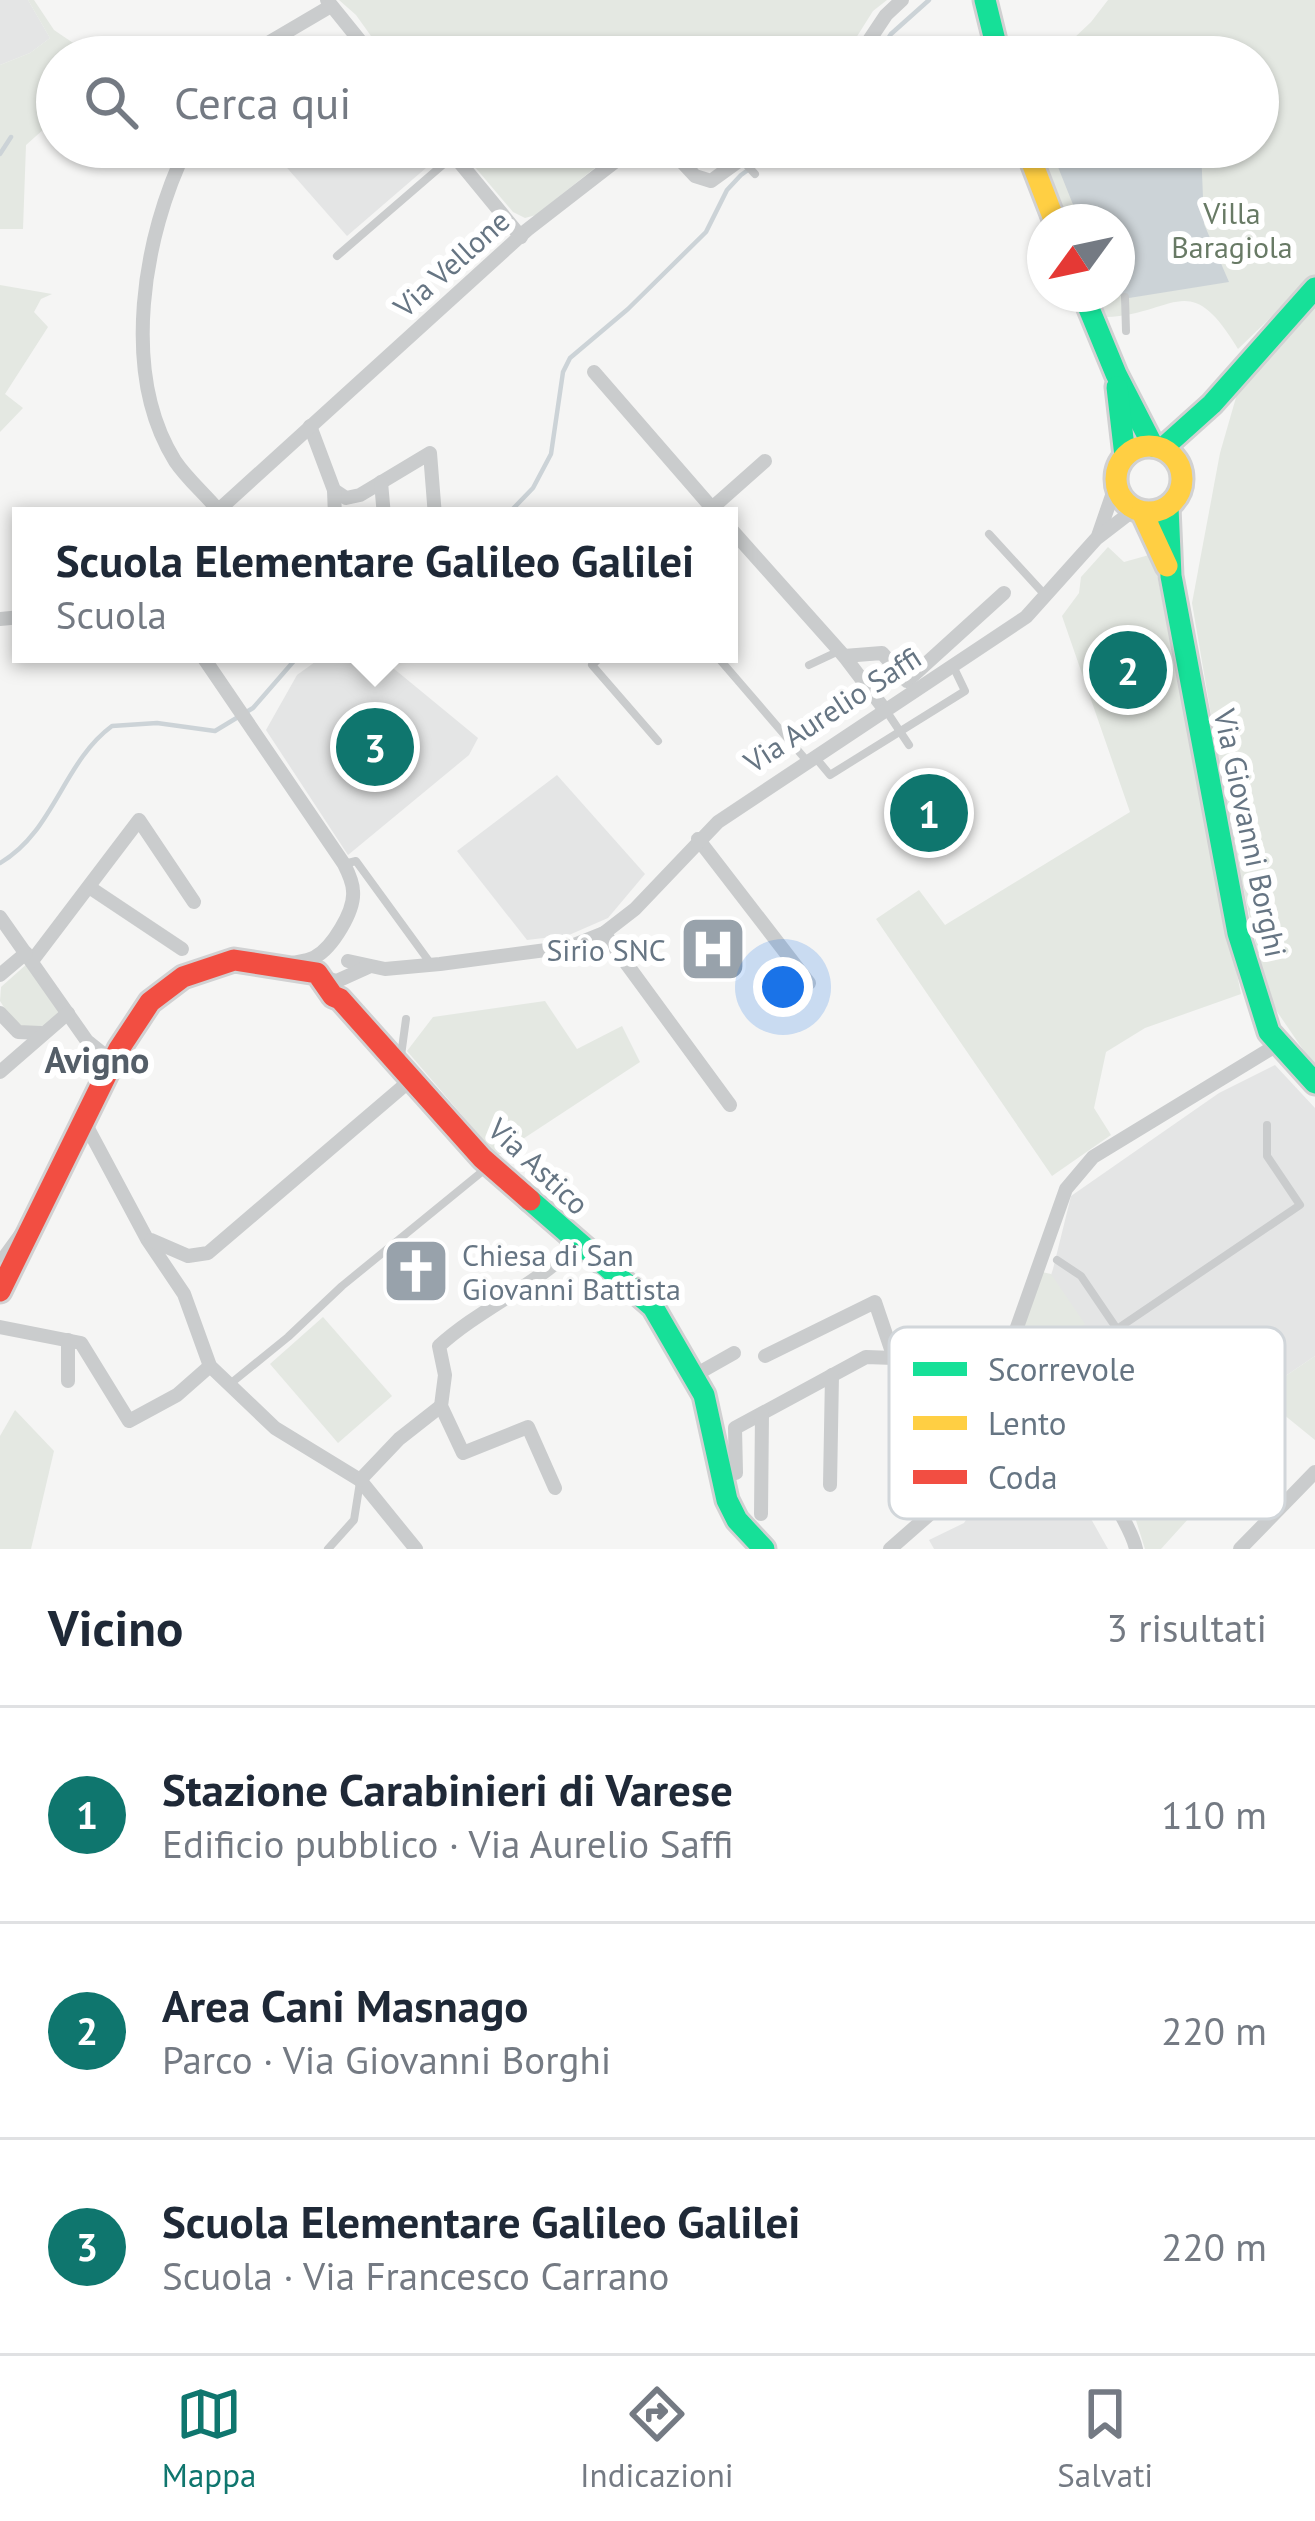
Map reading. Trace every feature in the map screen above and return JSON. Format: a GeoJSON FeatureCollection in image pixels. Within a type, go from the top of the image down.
{"type":"FeatureCollection","features":[{"type":"Feature","properties":{"kind":"street"},"geometry":{"type":"LineString","coordinates":[[872,36],[902,0]]}},
{"type":"Feature","properties":{"kind":"street"},"geometry":{"type":"LineString","coordinates":[[985,0],[993,36]]}},
{"type":"Feature","properties":{"kind":"street"},"geometry":{"type":"LineString","coordinates":[[279,36],[329,3],[356,36]]}},
{"type":"Feature","properties":{"kind":"street"},"geometry":{"type":"LineString","coordinates":[[180,168],[154,240],[142,306],[147,388],[176,461],[210,507]]}},
{"type":"Feature","properties":{"kind":"street"},"geometry":{"type":"LineString","coordinates":[[465,168],[521,237]]}},
{"type":"Feature","properties":{"kind":"street","name":"Via Vellone"},"geometry":{"type":"LineString","coordinates":[[222,507],[521,237],[608,168]]}},
{"type":"Feature","properties":{"kind":"street"},"geometry":{"type":"LineString","coordinates":[[689,168],[702,181],[718,179],[732,168]]}},
{"type":"Feature","properties":{"kind":"street"},"geometry":{"type":"LineString","coordinates":[[1035,168],[1048,204]]}},
{"type":"Feature","properties":{"kind":"street"},"geometry":{"type":"LineString","coordinates":[[1164,452],[1315,288]]}},
{"type":"Feature","properties":{"kind":"street"},"geometry":{"type":"LineString","coordinates":[[1098,312],[1117,335],[1125,456]]}},
{"type":"Feature","properties":{"kind":"street"},"geometry":{"type":"LineString","coordinates":[[595,372],[706,507]]}},
{"type":"Feature","properties":{"kind":"street"},"geometry":{"type":"LineString","coordinates":[[1116,374],[1164,452],[1180,491],[1168,507],[1138,510],[1119,494],[1119,464],[1133,449],[1164,452]]}},
{"type":"Feature","properties":{"kind":"street"},"geometry":{"type":"LineString","coordinates":[[310,426],[334,490],[335,507]]}},
{"type":"Feature","properties":{"kind":"street"},"geometry":{"type":"LineString","coordinates":[[334,490],[346,497],[430,453],[434,507]]}},
{"type":"Feature","properties":{"kind":"street"},"geometry":{"type":"LineString","coordinates":[[717,507],[765,461]]}},
{"type":"Feature","properties":{"kind":"street"},"geometry":{"type":"LineString","coordinates":[[381,482],[383,507]]}},
{"type":"Feature","properties":{"kind":"street","name":"Via Aurelio Saffi"},"geometry":{"type":"LineString","coordinates":[[1096,539],[1116,484]]}},
{"type":"Feature","properties":{"kind":"street","name":"Via Giovanni Borghi"},"geometry":{"type":"LineString","coordinates":[[1168,507],[1172,576],[1238,933],[1259,1006],[1277,1045],[1315,1083]]}},
{"type":"Feature","properties":{"kind":"street","name":"Via Giovanni Borghi"},"geometry":{"type":"LineString","coordinates":[[1138,510],[1172,576]]}},
{"type":"Feature","properties":{"kind":"street","name":"Via Aurelio Saffi"},"geometry":{"type":"LineString","coordinates":[[333,969],[431,965],[549,951],[604,933],[634,909],[698,839],[811,758],[1015,625],[1096,539],[1138,510]]}},
{"type":"Feature","properties":{"kind":"street"},"geometry":{"type":"LineString","coordinates":[[738,537],[842,653],[885,710]]}},
{"type":"Feature","properties":{"kind":"street"},"geometry":{"type":"LineString","coordinates":[[842,653],[882,653],[907,681],[1004,593]]}},
{"type":"Feature","properties":{"kind":"street"},"geometry":{"type":"LineString","coordinates":[[955,638],[969,656]]}},
{"type":"Feature","properties":{"kind":"street"},"geometry":{"type":"LineString","coordinates":[[0,1289],[112,1062],[150,1002],[183,976],[234,960],[333,969],[353,892],[344,864],[207,663]]}},
{"type":"Feature","properties":{"kind":"street"},"geometry":{"type":"LineString","coordinates":[[0,975],[29,957],[139,820],[194,902]]}},
{"type":"Feature","properties":{"kind":"street"},"geometry":{"type":"LineString","coordinates":[[698,839],[809,983]]}},
{"type":"Feature","properties":{"kind":"street"},"geometry":{"type":"LineString","coordinates":[[89,886],[182,949]]}},
{"type":"Feature","properties":{"kind":"street"},"geometry":{"type":"LineString","coordinates":[[0,917],[87,1041],[112,1062]]}},
{"type":"Feature","properties":{"kind":"street"},"geometry":{"type":"LineString","coordinates":[[604,933],[730,1106]]}},
{"type":"Feature","properties":{"kind":"street","name":"Via Astico"},"geometry":{"type":"LineString","coordinates":[[333,969],[406,1071],[490,1166],[653,1307],[704,1395],[727,1500],[737,1520],[764,1549]]}},
{"type":"Feature","properties":{"kind":"street"},"geometry":{"type":"LineString","coordinates":[[0,1012],[18,1032],[41,1033]]}},
{"type":"Feature","properties":{"kind":"street"},"geometry":{"type":"LineString","coordinates":[[0,1072],[68,1013]]}},
{"type":"Feature","properties":{"kind":"street"},"geometry":{"type":"LineString","coordinates":[[1016,1327],[1066,1189],[1093,1157],[1277,1045]]}},
{"type":"Feature","properties":{"kind":"street"},"geometry":{"type":"LineString","coordinates":[[147,1239],[188,1256],[208,1253],[406,1071]]}},
{"type":"Feature","properties":{"kind":"street"},"geometry":{"type":"LineString","coordinates":[[84,1121],[147,1239],[184,1294],[210,1366],[275,1428],[360,1480],[416,1549]]}},
{"type":"Feature","properties":{"kind":"street"},"geometry":{"type":"LineString","coordinates":[[555,1489],[529,1427],[464,1453],[441,1406],[445,1375],[439,1346],[461,1326],[553,1269],[577,1243]]}},
{"type":"Feature","properties":{"kind":"street"},"geometry":{"type":"LineString","coordinates":[[765,1356],[875,1302],[889,1336]]}},
{"type":"Feature","properties":{"kind":"street"},"geometry":{"type":"LineString","coordinates":[[0,1327],[81,1343],[129,1421],[177,1395],[210,1366]]}},
{"type":"Feature","properties":{"kind":"street"},"geometry":{"type":"LineString","coordinates":[[68,1340],[68,1381]]}},
{"type":"Feature","properties":{"kind":"street"},"geometry":{"type":"LineString","coordinates":[[695,1375],[734,1353]]}},
{"type":"Feature","properties":{"kind":"street"},"geometry":{"type":"LineString","coordinates":[[736,1473],[734,1428],[866,1357],[889,1360]]}},
{"type":"Feature","properties":{"kind":"street"},"geometry":{"type":"LineString","coordinates":[[830,1485],[832,1376]]}},
{"type":"Feature","properties":{"kind":"street"},"geometry":{"type":"LineString","coordinates":[[360,1480],[399,1439],[441,1406]]}},
{"type":"Feature","properties":{"kind":"street"},"geometry":{"type":"LineString","coordinates":[[761,1514],[762,1414]]}},
{"type":"Feature","properties":{"kind":"street"},"geometry":{"type":"LineString","coordinates":[[1285,1503],[1315,1472]]}},
{"type":"Feature","properties":{"kind":"street"},"geometry":{"type":"LineString","coordinates":[[890,1549],[924,1519]]}},
{"type":"Feature","properties":{"kind":"street"},"geometry":{"type":"LineString","coordinates":[[1124,1519],[1136,1549]]}},
{"type":"Feature","properties":{"kind":"street"},"geometry":{"type":"LineString","coordinates":[[1240,1549],[1269,1519]]}},
{"type":"Feature","properties":{"kind":"lane"},"geometry":{"type":"LineString","coordinates":[[337,256],[433,168]]}},
{"type":"Feature","properties":{"kind":"lane"},"geometry":{"type":"LineString","coordinates":[[749,168],[755,174]]}},
{"type":"Feature","properties":{"kind":"lane"},"geometry":{"type":"LineString","coordinates":[[1117,335],[1122,312]]}},
{"type":"Feature","properties":{"kind":"lane"},"geometry":{"type":"LineString","coordinates":[[989,534],[1046,597]]}},
{"type":"Feature","properties":{"kind":"lane"},"geometry":{"type":"LineString","coordinates":[[809,665],[842,653]]}},
{"type":"Feature","properties":{"kind":"lane"},"geometry":{"type":"LineString","coordinates":[[593,663],[658,741]]}},
{"type":"Feature","properties":{"kind":"lane"},"geometry":{"type":"LineString","coordinates":[[723,663],[830,775],[965,691],[953,666]]}},
{"type":"Feature","properties":{"kind":"lane"},"geometry":{"type":"LineString","coordinates":[[885,710],[909,745]]}},
{"type":"Feature","properties":{"kind":"lane"},"geometry":{"type":"LineString","coordinates":[[344,864],[356,861],[431,965]]}},
{"type":"Feature","properties":{"kind":"lane"},"geometry":{"type":"LineString","coordinates":[[406,1019],[406,1071]]}},
{"type":"Feature","properties":{"kind":"lane"},"geometry":{"type":"LineString","coordinates":[[1120,1327],[1300,1205],[1267,1156],[1267,1125]]}},
{"type":"Feature","properties":{"kind":"lane"},"geometry":{"type":"LineString","coordinates":[[230,1384],[490,1166]]}},
{"type":"Feature","properties":{"kind":"lane"},"geometry":{"type":"LineString","coordinates":[[0,1258],[17,1232],[37,1217]]}},
{"type":"Feature","properties":{"kind":"lane"},"geometry":{"type":"LineString","coordinates":[[1058,1260],[1081,1276],[1116,1327]]}},
{"type":"Feature","properties":{"kind":"lane"},"geometry":{"type":"LineString","coordinates":[[328,1549],[354,1520],[360,1480]]}},
{"type":"Feature","properties":{"kind":"shaded area"},"geometry":{"type":"Polygon","coordinates":[[[0,0],[28,0],[49,36],[36,36],[36,48],[0,65],[0,0]]]}},
{"type":"Feature","properties":{"kind":"shaded area"},"geometry":{"type":"Polygon","coordinates":[[[287,168],[426,168],[347,236],[287,168]]]}},
{"type":"Feature","properties":{"kind":"shaded area"},"geometry":{"type":"Polygon","coordinates":[[[1058,168],[1202,168],[1204,224],[1229,282],[1135,297],[1135,204],[1073,204],[1058,168]]]}},
{"type":"Feature","properties":{"kind":"shaded area"},"geometry":{"type":"Polygon","coordinates":[[[314,663],[387,663],[478,738],[469,755],[348,855],[266,730],[297,675],[314,663]]]}},
{"type":"Feature","properties":{"kind":"shaded area"},"geometry":{"type":"Polygon","coordinates":[[[557,775],[645,874],[608,918],[569,935],[527,940],[457,851],[557,775]]]}},
{"type":"Feature","properties":{"kind":"shaded area"},"geometry":{"type":"Polygon","coordinates":[[[1275,1065],[1315,1108],[1315,1356],[1285,1376],[1285,1327],[1034,1327],[1071,1196],[1219,1093],[1275,1065]]]}},
{"type":"Feature","properties":{"kind":"shaded area"},"geometry":{"type":"Polygon","coordinates":[[[966,1519],[1091,1519],[1108,1549],[934,1549],[929,1540],[966,1519]]]}},
{"type":"Feature","properties":{"kind":"green space"},"geometry":{"type":"Polygon","coordinates":[[[28,0],[34,0],[63,36],[49,36],[28,0]]]}},
{"type":"Feature","properties":{"kind":"green space"},"geometry":{"type":"Polygon","coordinates":[[[339,0],[887,0],[873,11],[857,36],[371,36],[339,0]]]}},
{"type":"Feature","properties":{"kind":"green space","name":"Villa Baragiola"},"geometry":{"type":"Polygon","coordinates":[[[1108,0],[1315,0],[1315,275],[1238,349],[1207,309],[1193,302],[1180,301],[1130,314],[1106,317],[1104,312],[1135,312],[1135,204],[1062,204],[1048,168],[1279,168],[1279,36],[1076,36],[1108,0]]]}},
{"type":"Feature","properties":{"kind":"green space"},"geometry":{"type":"Polygon","coordinates":[[[36,48],[36,136],[26,145],[23,229],[0,229],[0,65],[36,48]]]}},
{"type":"Feature","properties":{"kind":"green space"},"geometry":{"type":"Polygon","coordinates":[[[476,168],[595,168],[536,215],[525,218],[513,212],[476,168]]]}},
{"type":"Feature","properties":{"kind":"green space"},"geometry":{"type":"Polygon","coordinates":[[[0,285],[52,294],[41,299],[34,312],[48,327],[5,394],[23,408],[0,432],[0,285]]]}},
{"type":"Feature","properties":{"kind":"green space"},"geometry":{"type":"Polygon","coordinates":[[[1315,298],[1315,1067],[1269,1000],[1264,982],[1231,832],[1192,603],[1220,453],[1239,387],[1315,298]]]}},
{"type":"Feature","properties":{"kind":"green space"},"geometry":{"type":"Polygon","coordinates":[[[1108,547],[1124,562],[1149,555],[1156,569],[1241,994],[1145,1028],[1106,1052],[1094,1108],[1111,1135],[1052,1176],[876,919],[919,890],[945,925],[1130,812],[1062,616],[1079,593],[1081,577],[1108,547]]]}},
{"type":"Feature","properties":{"kind":"green space"},"geometry":{"type":"Polygon","coordinates":[[[28,963],[63,1013],[43,1027],[16,1026],[0,1001],[1,987],[28,963]]]}},
{"type":"Feature","properties":{"kind":"green space"},"geometry":{"type":"Polygon","coordinates":[[[545,1001],[577,1049],[622,1026],[640,1062],[497,1156],[407,1051],[433,1017],[545,1001]]]}},
{"type":"Feature","properties":{"kind":"green space"},"geometry":{"type":"Polygon","coordinates":[[[1042,1272],[1051,1274],[1085,1324],[1080,1327],[1024,1327],[1042,1272]]]}},
{"type":"Feature","properties":{"kind":"green space"},"geometry":{"type":"Polygon","coordinates":[[[323,1317],[392,1396],[338,1443],[270,1364],[323,1317]]]}},
{"type":"Feature","properties":{"kind":"green space"},"geometry":{"type":"Polygon","coordinates":[[[1315,1356],[1315,1440],[1285,1416],[1285,1376],[1315,1356]]]}},
{"type":"Feature","properties":{"kind":"green space"},"geometry":{"type":"Polygon","coordinates":[[[15,1410],[54,1451],[31,1549],[0,1549],[0,1436],[15,1410]]]}},
{"type":"Feature","properties":{"kind":"green space"},"geometry":{"type":"Polygon","coordinates":[[[1136,1519],[1188,1519],[1161,1549],[1145,1549],[1136,1519]]]}},
{"type":"Feature","properties":{"kind":"waterway"},"geometry":{"type":"LineString","coordinates":[[890,36],[929,0]]}},
{"type":"Feature","properties":{"kind":"waterway"},"geometry":{"type":"LineString","coordinates":[[0,154],[11,137]]}},
{"type":"Feature","properties":{"kind":"waterway"},"geometry":{"type":"LineString","coordinates":[[515,507],[533,488],[551,454],[563,372],[570,358],[706,232],[727,190],[751,168]]}},
{"type":"Feature","properties":{"kind":"waterway"},"geometry":{"type":"LineString","coordinates":[[0,863],[33,834],[81,758],[112,726],[157,723],[215,731],[253,708],[292,663]]}},
{"type":"Feature","properties":{"kind":"traffic: fast"},"geometry":{"type":"LineString","coordinates":[[985,0],[994,36]]}},
{"type":"Feature","properties":{"kind":"traffic: fast"},"geometry":{"type":"LineString","coordinates":[[1163,448],[1212,404],[1315,288]]}},
{"type":"Feature","properties":{"kind":"traffic: fast"},"geometry":{"type":"LineString","coordinates":[[1090,312],[1153,446]]}},
{"type":"Feature","properties":{"kind":"traffic: fast"},"geometry":{"type":"LineString","coordinates":[[1117,387],[1125,456]]}},
{"type":"Feature","properties":{"kind":"traffic: fast"},"geometry":{"type":"LineString","coordinates":[[1168,507],[1171,576],[1238,933],[1269,1032],[1315,1083]]}},
{"type":"Feature","properties":{"kind":"traffic: fast"},"geometry":{"type":"LineString","coordinates":[[530,1200],[653,1307],[704,1395],[727,1500],[737,1520],[764,1549]]}},
{"type":"Feature","properties":{"kind":"traffic: slow"},"geometry":{"type":"LineString","coordinates":[[1034,168],[1048,204]]}},
{"type":"Feature","properties":{"kind":"traffic: slow"},"geometry":{"type":"LineString","coordinates":[[1149,446],[1173,455],[1182,479],[1173,503],[1149,512],[1125,503],[1116,479],[1125,455],[1149,446]]}},
{"type":"Feature","properties":{"kind":"traffic: slow"},"geometry":{"type":"LineString","coordinates":[[1142,512],[1167,566]]}},
{"type":"Feature","properties":{"kind":"traffic: jam"},"geometry":{"type":"LineString","coordinates":[[0,1291],[119,1049],[150,1002],[183,977],[234,960],[317,973],[482,1158],[530,1200]]}},
{"type":"Feature","properties":{"kind":"place","name":"Area Cani Masnago"},"geometry":{"type":"Point","coordinates":[1128,670]}},
{"type":"Feature","properties":{"kind":"place","name":"Scuola Elementare Galileo Galilei"},"geometry":{"type":"Point","coordinates":[375,747]}},
{"type":"Feature","properties":{"kind":"place","name":"Stazione Carabinieri di Varese"},"geometry":{"type":"Point","coordinates":[929,813]}},
{"type":"Feature","properties":{"kind":"place","name":"Sirio SNC"},"geometry":{"type":"Point","coordinates":[713,949]}},
{"type":"Feature","properties":{"kind":"place","name":"Chiesa di San Giovanni Battista"},"geometry":{"type":"Point","coordinates":[416,1271]}},
{"type":"Feature","properties":{"kind":"district","name":"Avigno"},"geometry":{"type":"Point","coordinates":[97,1059]}}]}
